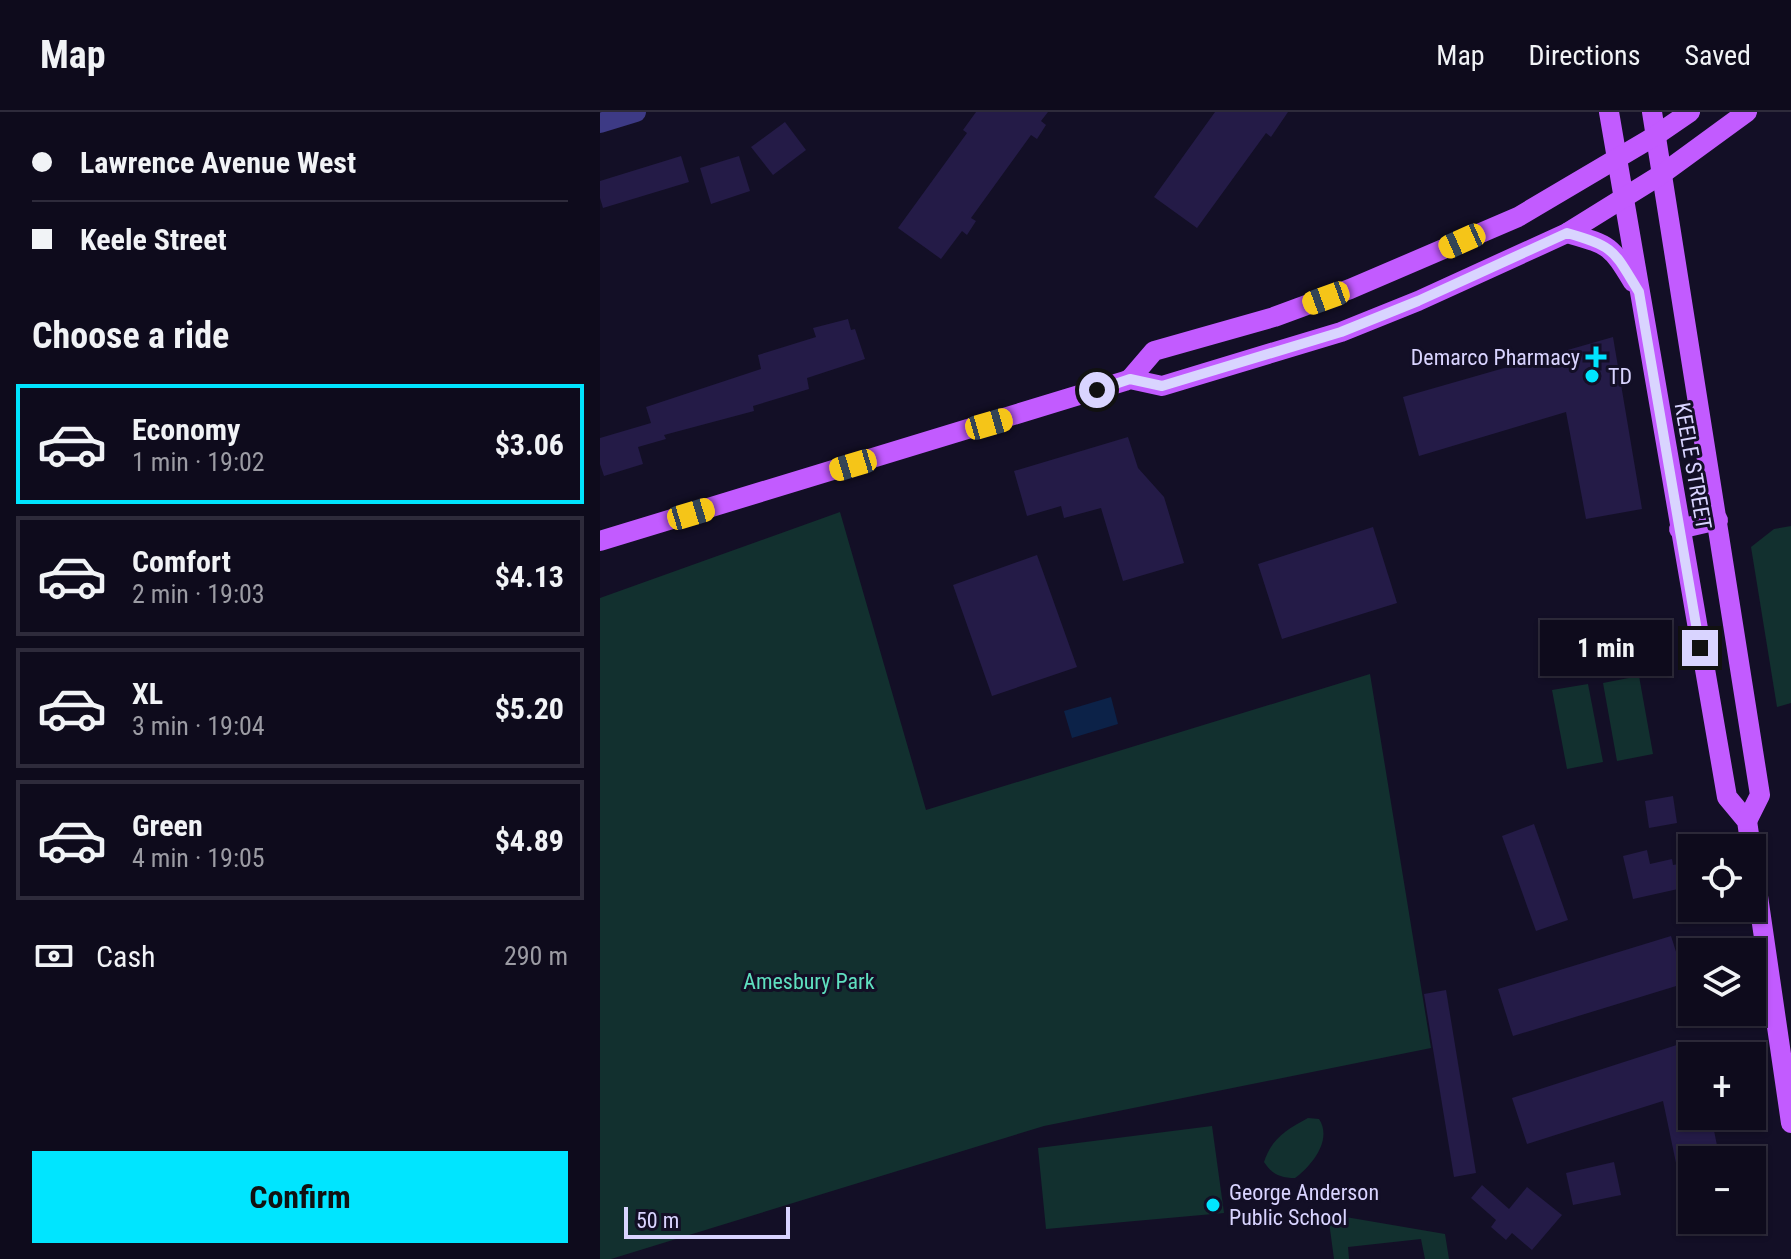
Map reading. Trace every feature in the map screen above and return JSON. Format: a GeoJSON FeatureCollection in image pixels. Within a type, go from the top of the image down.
{"type":"FeatureCollection","features":[{"type":"Feature","properties":{"kind":"main road","name":"KEELE STREET"},"geometry":{"type":"LineString","coordinates":[[1609,112],[1727,797],[1747,821],[1749,834]]}},
{"type":"Feature","properties":{"kind":"main road","name":"KEELE STREET"},"geometry":{"type":"LineString","coordinates":[[1652,112],[1760,795],[1747,821]]}},
{"type":"Feature","properties":{"kind":"main road"},"geometry":{"type":"LineString","coordinates":[[1130,379],[1154,351],[1274,317],[1350,289],[1518,217],[1690,112]]}},
{"type":"Feature","properties":{"kind":"main road"},"geometry":{"type":"LineString","coordinates":[[600,541],[1130,379],[1162,386],[1341,332],[1418,301],[1567,233],[1662,174],[1747,112]]}},
{"type":"Feature","properties":{"kind":"main road"},"geometry":{"type":"LineString","coordinates":[[1567,233],[1598,242],[1614,251],[1639,292]]}},
{"type":"Feature","properties":{"kind":"main road"},"geometry":{"type":"LineString","coordinates":[[1679,529],[1718,520]]}},
{"type":"Feature","properties":{"kind":"main road"},"geometry":{"type":"LineString","coordinates":[[1762,922],[1791,1123]]}},
{"type":"Feature","properties":{"kind":"street"},"geometry":{"type":"LineString","coordinates":[[600,123],[636,112]]}},
{"type":"Feature","properties":{"kind":"green space","name":"Amesbury Park"},"geometry":{"type":"Polygon","coordinates":[[[840,512],[926,810],[1370,674],[1431,1048],[1044,1126],[611,1259],[600,1259],[600,598],[840,512]]]}},
{"type":"Feature","properties":{"kind":"green space"},"geometry":{"type":"Polygon","coordinates":[[[1791,526],[1791,703],[1777,707],[1751,547],[1774,529],[1791,526]]]}},
{"type":"Feature","properties":{"kind":"green space"},"geometry":{"type":"Polygon","coordinates":[[[1639,676],[1653,754],[1617,761],[1603,683],[1639,676]]]}},
{"type":"Feature","properties":{"kind":"green space"},"geometry":{"type":"Polygon","coordinates":[[[1588,684],[1603,762],[1567,769],[1552,690],[1588,684]]]}},
{"type":"Feature","properties":{"kind":"green space"},"geometry":{"type":"Polygon","coordinates":[[[1308,1118],[1319,1119],[1323,1127],[1318,1152],[1295,1178],[1270,1170],[1264,1162],[1271,1147],[1281,1136],[1308,1118]]]}},
{"type":"Feature","properties":{"kind":"green space"},"geometry":{"type":"Polygon","coordinates":[[[1212,1126],[1224,1213],[1046,1229],[1038,1148],[1212,1126]]]}},
{"type":"Feature","properties":{"kind":"green space"},"geometry":{"type":"Polygon","coordinates":[[[1328,1214],[1445,1234],[1449,1259],[1425,1259],[1421,1239],[1348,1247],[1349,1259],[1334,1259],[1328,1214]]]}},
{"type":"Feature","properties":{"kind":"water"},"geometry":{"type":"Polygon","coordinates":[[[1111,697],[1118,724],[1072,738],[1064,711],[1111,697]]]}},
{"type":"Feature","properties":{"kind":"building"},"geometry":{"type":"Polygon","coordinates":[[[976,112],[1048,112],[1041,121],[1046,125],[1037,139],[1031,135],[971,218],[976,221],[967,235],[962,231],[941,259],[898,228],[967,133],[963,130],[976,112]]]}},
{"type":"Feature","properties":{"kind":"building"},"geometry":{"type":"Polygon","coordinates":[[[1215,112],[1288,112],[1271,137],[1266,133],[1197,228],[1154,197],[1215,112]]]}},
{"type":"Feature","properties":{"kind":"building"},"geometry":{"type":"Polygon","coordinates":[[[785,122],[806,150],[773,175],[751,147],[785,122]]]}},
{"type":"Feature","properties":{"kind":"building"},"geometry":{"type":"Polygon","coordinates":[[[681,156],[689,182],[603,208],[600,181],[681,156]]]}},
{"type":"Feature","properties":{"kind":"building"},"geometry":{"type":"Polygon","coordinates":[[[739,156],[750,191],[711,204],[700,168],[739,156]]]}},
{"type":"Feature","properties":{"kind":"building"},"geometry":{"type":"Polygon","coordinates":[[[848,319],[851,330],[855,329],[865,359],[807,378],[809,389],[753,406],[754,411],[664,435],[666,439],[638,447],[643,464],[604,476],[600,464],[600,438],[651,423],[646,407],[761,369],[758,355],[816,337],[813,328],[848,319]]]}},
{"type":"Feature","properties":{"kind":"building"},"geometry":{"type":"Polygon","coordinates":[[[1613,337],[1642,509],[1586,519],[1566,412],[1419,456],[1403,397],[1613,337]]]}},
{"type":"Feature","properties":{"kind":"building"},"geometry":{"type":"Polygon","coordinates":[[[1128,437],[1138,468],[1164,497],[1184,563],[1123,581],[1101,508],[1064,518],[1061,506],[1027,516],[1014,471],[1128,437]]]}},
{"type":"Feature","properties":{"kind":"building"},"geometry":{"type":"Polygon","coordinates":[[[1373,527],[1397,603],[1282,639],[1258,564],[1373,527]]]}},
{"type":"Feature","properties":{"kind":"building"},"geometry":{"type":"Polygon","coordinates":[[[1037,555],[1077,667],[992,696],[953,585],[1037,555]]]}},
{"type":"Feature","properties":{"kind":"building"},"geometry":{"type":"Polygon","coordinates":[[[1673,796],[1677,823],[1649,828],[1645,801],[1673,796]]]}},
{"type":"Feature","properties":{"kind":"building"},"geometry":{"type":"Polygon","coordinates":[[[1534,824],[1568,920],[1536,931],[1502,836],[1534,824]]]}},
{"type":"Feature","properties":{"kind":"building"},"geometry":{"type":"Polygon","coordinates":[[[1647,850],[1650,864],[1672,859],[1673,865],[1678,864],[1678,889],[1633,899],[1623,856],[1647,850]]]}},
{"type":"Feature","properties":{"kind":"building"},"geometry":{"type":"Polygon","coordinates":[[[1671,936],[1678,958],[1678,985],[1513,1036],[1498,989],[1671,936]]]}},
{"type":"Feature","properties":{"kind":"building"},"geometry":{"type":"Polygon","coordinates":[[[1446,990],[1476,1173],[1454,1177],[1424,994],[1446,990]]]}},
{"type":"Feature","properties":{"kind":"building"},"geometry":{"type":"Polygon","coordinates":[[[1678,1045],[1678,1130],[1714,1130],[1717,1146],[1678,1146],[1678,1172],[1663,1101],[1527,1144],[1512,1098],[1678,1045]]]}},
{"type":"Feature","properties":{"kind":"building"},"geometry":{"type":"Polygon","coordinates":[[[1614,1162],[1621,1195],[1573,1205],[1566,1173],[1614,1162]]]}},
{"type":"Feature","properties":{"kind":"building"},"geometry":{"type":"Polygon","coordinates":[[[1482,1185],[1509,1209],[1527,1187],[1562,1215],[1532,1250],[1512,1233],[1506,1240],[1491,1227],[1496,1220],[1471,1198],[1482,1185]]]}},
{"type":"Feature","properties":{"kind":"place","name":"Demarco Pharmacy"},"geometry":{"type":"Point","coordinates":[1596,357]}},
{"type":"Feature","properties":{"kind":"place","name":"TD"},"geometry":{"type":"Point","coordinates":[1592,376]}},
{"type":"Feature","properties":{"kind":"place","name":"George Anderson Public School"},"geometry":{"type":"Point","coordinates":[1213,1205]}},
{"type":"Feature","properties":{"kind":"route"},"geometry":{"type":"LineString","coordinates":[[1097,390],[1130,379],[1162,386],[1341,332],[1418,301],[1567,233],[1598,242],[1614,251],[1639,292],[1700,648]]}}]}
